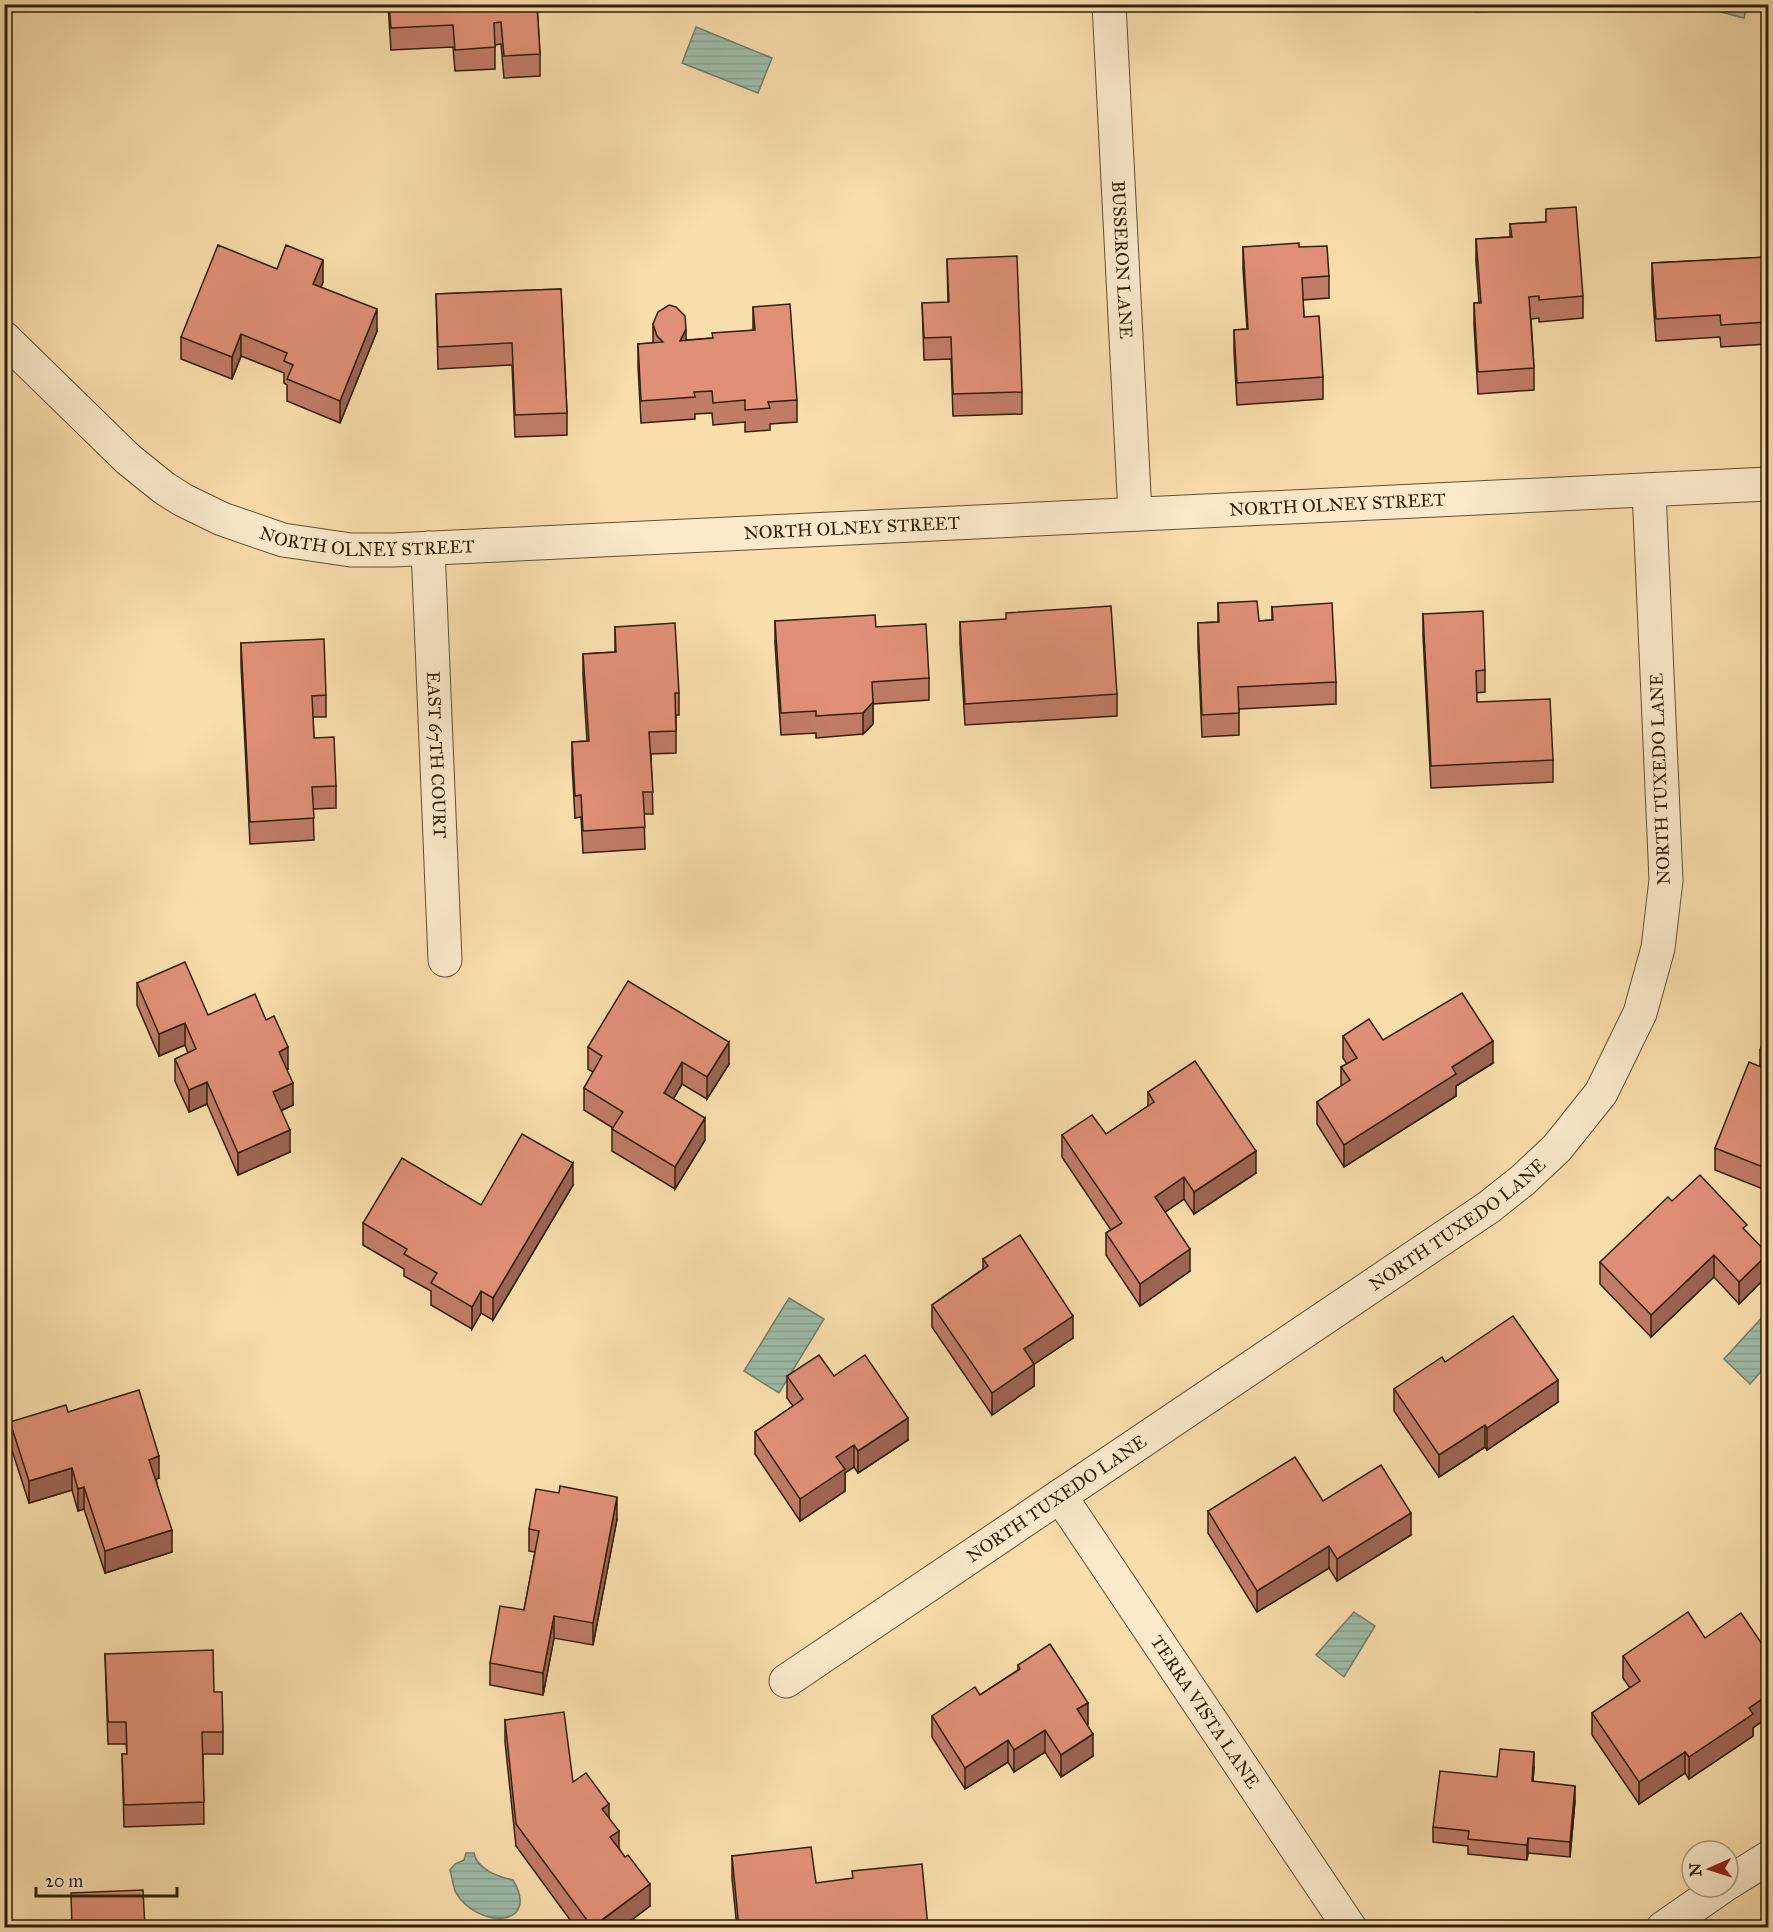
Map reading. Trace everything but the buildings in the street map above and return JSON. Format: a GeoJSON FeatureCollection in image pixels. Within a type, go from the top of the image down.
{"type":"FeatureCollection","features":[{"type":"Feature","properties":{"kind":"street","name":"BUSSERON LANE"},"geometry":{"type":"LineString","coordinates":[[1109,4],[1135,514]]}},
{"type":"Feature","properties":{"kind":"street","name":"NORTH OLNEY STREET"},"geometry":{"type":"LineString","coordinates":[[4,338],[142,471],[183,500],[222,519],[283,540],[361,550],[1768,484]]}},
{"type":"Feature","properties":{"kind":"street","name":"NORTH TUXEDO LANE"},"geometry":{"type":"LineString","coordinates":[[786,1681],[1506,1194],[1557,1148],[1601,1094],[1640,1013],[1658,948],[1666,880],[1649,490]]}},
{"type":"Feature","properties":{"kind":"street","name":"EAST 67TH COURT"},"geometry":{"type":"LineString","coordinates":[[428,548],[445,960]]}},
{"type":"Feature","properties":{"kind":"street","name":"TERRA VISTA LANE"},"geometry":{"type":"LineString","coordinates":[[1060,1496],[1350,1928]]}},
{"type":"Feature","properties":{"kind":"street"},"geometry":{"type":"LineString","coordinates":[[1740,1876],[1768,1858]]}},
{"type":"Feature","properties":{"kind":"street"},"geometry":{"type":"LineString","coordinates":[[1663,1928],[1705,1899]]}},
{"type":"Feature","properties":{"kind":"shaded area"},"geometry":{"type":"Polygon","coordinates":[[[1475,5],[1520,5],[1521,10],[1475,12],[1475,5]]]}},
{"type":"Feature","properties":{"kind":"shaded area"},"geometry":{"type":"Polygon","coordinates":[[[1694,5],[1747,5],[1744,18],[1694,5]]]}},
{"type":"Feature","properties":{"kind":"shaded area"},"geometry":{"type":"Polygon","coordinates":[[[696,27],[772,58],[758,93],[682,63],[696,27]]]}},
{"type":"Feature","properties":{"kind":"shaded area"},"geometry":{"type":"Polygon","coordinates":[[[789,1298],[824,1319],[779,1393],[744,1371],[789,1298]]]}},
{"type":"Feature","properties":{"kind":"shaded area"},"geometry":{"type":"Polygon","coordinates":[[[1768,1311],[1768,1364],[1750,1384],[1724,1359],[1768,1311]]]}},
{"type":"Feature","properties":{"kind":"shaded area"},"geometry":{"type":"Polygon","coordinates":[[[1354,1612],[1375,1626],[1344,1677],[1316,1655],[1354,1612]]]}},
{"type":"Feature","properties":{"kind":"shaded area"},"geometry":{"type":"Polygon","coordinates":[[[466,1853],[474,1853],[479,1864],[489,1871],[513,1880],[520,1896],[519,1907],[513,1915],[492,1918],[479,1913],[466,1905],[456,1893],[450,1870],[455,1864],[464,1860],[466,1853]]]}}]}
